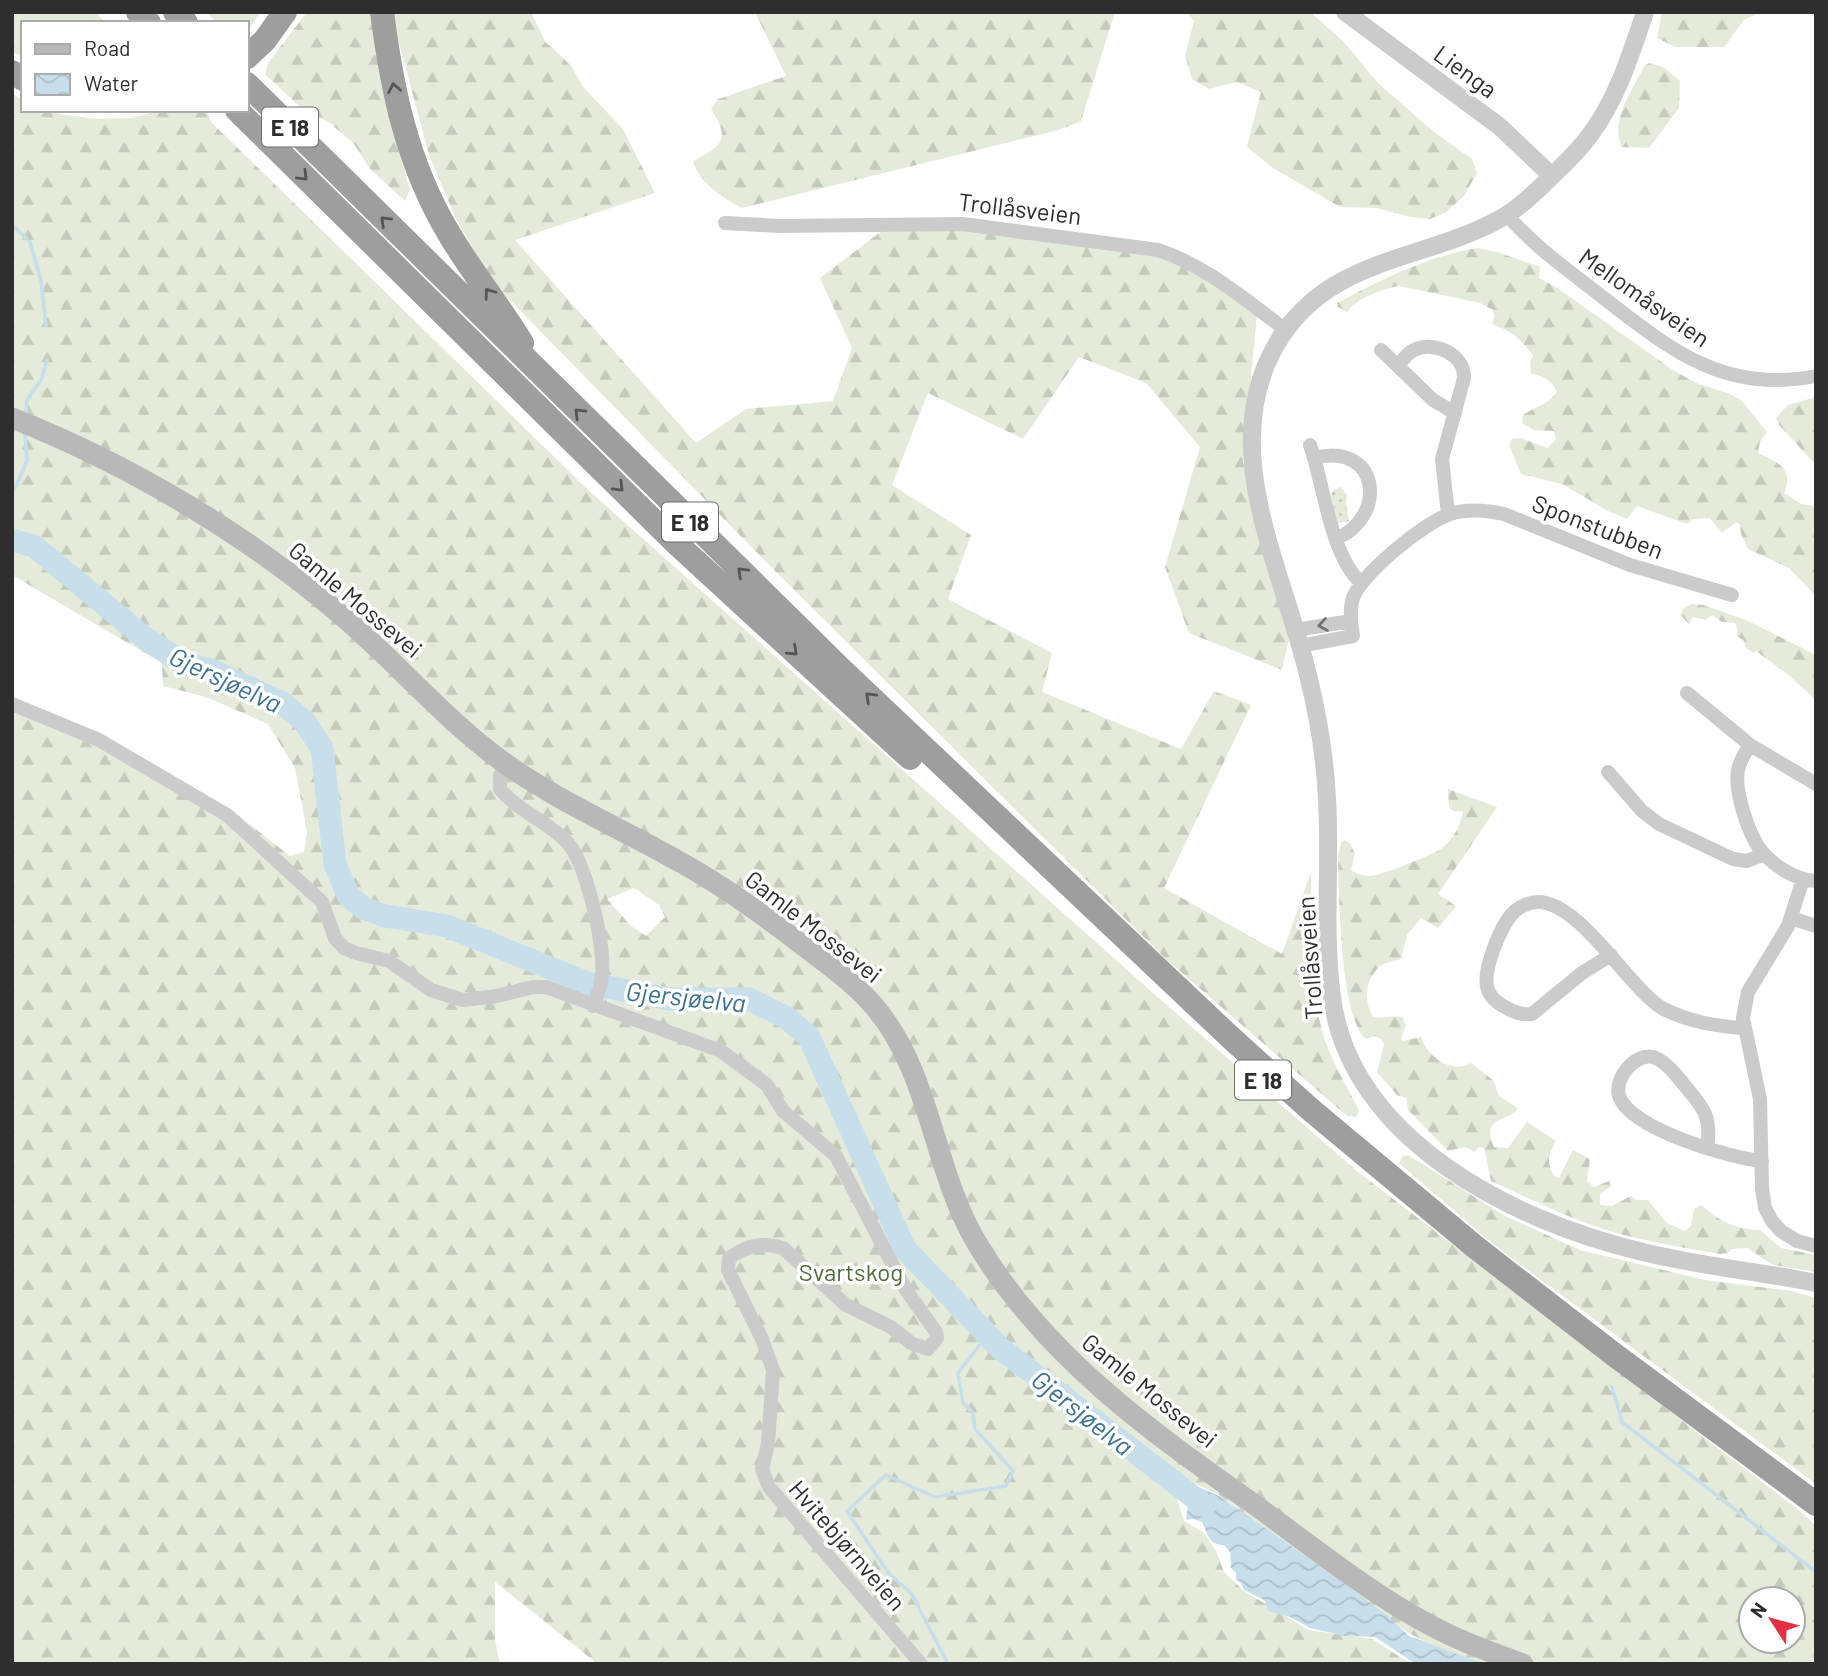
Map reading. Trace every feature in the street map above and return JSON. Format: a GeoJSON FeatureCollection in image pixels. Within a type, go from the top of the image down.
{"type":"FeatureCollection","features":[{"type":"Feature","properties":{"kind":"highway"},"geometry":{"type":"LineString","coordinates":[[248,56],[265,40],[285,12]]}},
{"type":"Feature","properties":{"kind":"highway","name":"E 18"},"geometry":{"type":"LineString","coordinates":[[382,12],[397,106],[420,179],[447,232],[505,315],[538,371]]}},
{"type":"Feature","properties":{"kind":"highway","name":"E 18"},"geometry":{"type":"LineString","coordinates":[[248,84],[853,681],[1220,1028],[1311,1110],[1453,1229],[1816,1504]]}},
{"type":"Feature","properties":{"kind":"highway","name":"E 18"},"geometry":{"type":"LineString","coordinates":[[239,112],[677,544],[1303,1116],[1512,1289],[1816,1518]]}},
{"type":"Feature","properties":{"kind":"main road","name":"Gamle Mossevei"},"geometry":{"type":"LineString","coordinates":[[12,418],[83,449],[141,479],[228,532],[288,573],[342,616],[461,728],[506,764],[566,802],[714,882],[824,961],[871,1003],[895,1036],[922,1098],[957,1206],[976,1242],[1023,1310],[1087,1377],[1158,1435],[1380,1594],[1443,1632],[1523,1664]]}},
{"type":"Feature","properties":{"kind":"street","name":"Lienga"},"geometry":{"type":"LineString","coordinates":[[1345,12],[1499,126],[1552,176]]}},
{"type":"Feature","properties":{"kind":"street","name":"Trollåsveien"},"geometry":{"type":"LineString","coordinates":[[1645,12],[1623,73],[1601,118],[1581,147],[1552,176],[1507,215],[1477,230],[1383,261],[1353,275],[1315,300],[1286,330],[1270,357],[1256,393],[1251,419],[1250,451],[1257,494],[1298,638],[1318,723],[1325,778],[1329,954],[1333,1006],[1346,1054],[1364,1086],[1379,1107],[1408,1136],[1457,1173],[1507,1203],[1562,1227],[1648,1254],[1816,1283]]}},
{"type":"Feature","properties":{"kind":"street","name":"Mellomåsveien"},"geometry":{"type":"LineString","coordinates":[[1507,215],[1546,253],[1659,340],[1695,362],[1729,375],[1755,380],[1782,381],[1816,376]]}},
{"type":"Feature","properties":{"kind":"street","name":"Trollåsveien"},"geometry":{"type":"LineString","coordinates":[[725,223],[780,226],[963,223],[1158,250],[1202,269],[1286,330]]}},
{"type":"Feature","properties":{"kind":"street"},"geometry":{"type":"LineString","coordinates":[[1298,638],[1353,636],[1351,605],[1361,583],[1388,557],[1448,514],[1442,459],[1464,374],[1457,358],[1437,349],[1422,347],[1408,354],[1398,366]]}},
{"type":"Feature","properties":{"kind":"street"},"geometry":{"type":"LineString","coordinates":[[1381,350],[1433,400],[1455,413]]}},
{"type":"Feature","properties":{"kind":"street"},"geometry":{"type":"LineString","coordinates":[[1336,539],[1349,532],[1365,513],[1370,499],[1369,480],[1364,468],[1353,460],[1312,451],[1336,539],[1347,567],[1361,583]]}},
{"type":"Feature","properties":{"kind":"street","name":"Sponstubben"},"geometry":{"type":"LineString","coordinates":[[1448,514],[1476,510],[1504,514],[1630,565],[1732,595]]}},
{"type":"Feature","properties":{"kind":"street"},"geometry":{"type":"LineString","coordinates":[[1298,638],[1351,621]]}},
{"type":"Feature","properties":{"kind":"street"},"geometry":{"type":"LineString","coordinates":[[1687,693],[1750,746],[1816,784]]}},
{"type":"Feature","properties":{"kind":"street"},"geometry":{"type":"LineString","coordinates":[[12,704],[99,740],[227,815],[322,902],[335,938],[344,948],[356,954],[389,961],[431,990],[463,1000],[545,987],[595,1000],[602,975],[592,898],[580,864],[569,845],[555,831],[513,802],[500,789],[499,775],[506,764]]}},
{"type":"Feature","properties":{"kind":"street"},"geometry":{"type":"LineString","coordinates":[[1750,746],[1740,763],[1737,787],[1757,843],[1764,854],[1789,873],[1809,880],[1791,918],[1748,992],[1743,1011],[1758,1081],[1763,1199],[1772,1221],[1789,1237],[1816,1246]]}},
{"type":"Feature","properties":{"kind":"street"},"geometry":{"type":"LineString","coordinates":[[1608,772],[1642,811],[1659,824],[1733,859],[1747,861],[1764,854]]}},
{"type":"Feature","properties":{"kind":"street"},"geometry":{"type":"LineString","coordinates":[[1611,955],[1582,973],[1529,1015],[1500,1004],[1491,997],[1487,987],[1488,969],[1504,926],[1515,910],[1530,903],[1543,903],[1563,913],[1611,955],[1663,1008],[1710,1024],[1745,1028]]}},
{"type":"Feature","properties":{"kind":"street"},"geometry":{"type":"LineString","coordinates":[[1791,918],[1816,926]]}},
{"type":"Feature","properties":{"kind":"street","name":"Hvitebjørnveien"},"geometry":{"type":"LineString","coordinates":[[595,1000],[721,1051],[767,1086],[783,1111],[836,1156],[906,1290],[936,1332],[937,1338],[928,1349],[911,1343],[891,1327],[845,1305],[783,1248],[770,1245],[745,1247],[729,1258],[728,1270],[762,1339],[773,1370],[768,1444],[762,1469],[769,1488],[921,1664]]}},
{"type":"Feature","properties":{"kind":"street"},"geometry":{"type":"LineString","coordinates":[[1706,1148],[1708,1120],[1702,1106],[1658,1059],[1647,1057],[1635,1062],[1618,1084],[1619,1095],[1625,1105],[1655,1128],[1706,1148],[1738,1158],[1762,1161]]}},
{"type":"Feature","properties":{"kind":"green space"},"geometry":{"type":"Polygon","coordinates":[[[12,12],[95,12],[104,21],[21,21],[21,57],[12,51],[12,12]]]}},
{"type":"Feature","properties":{"kind":"green space"},"geometry":{"type":"Polygon","coordinates":[[[206,12],[261,12],[248,30],[248,21],[215,21],[206,12]]]}},
{"type":"Feature","properties":{"kind":"green space"},"geometry":{"type":"Polygon","coordinates":[[[307,12],[373,12],[379,71],[410,190],[405,201],[370,169],[354,144],[330,123],[301,108],[265,74],[268,63],[307,12]]]}},
{"type":"Feature","properties":{"kind":"green space"},"geometry":{"type":"Polygon","coordinates":[[[394,12],[531,12],[546,43],[571,66],[584,88],[623,129],[655,193],[515,240],[696,443],[746,409],[833,401],[852,348],[820,278],[883,230],[977,224],[1189,262],[1257,314],[1243,462],[1291,630],[1282,670],[1189,633],[1165,567],[1200,447],[1146,383],[1079,357],[1023,439],[928,393],[892,485],[971,535],[948,599],[1052,653],[1042,692],[1181,749],[1214,691],[1251,705],[1164,888],[1282,954],[1311,872],[1313,964],[1318,1012],[1330,1053],[1359,1111],[1356,1117],[1347,1116],[1167,960],[774,570],[493,283],[455,217],[429,155],[395,28],[394,12]]]}},
{"type":"Feature","properties":{"kind":"green space"},"geometry":{"type":"Polygon","coordinates":[[[755,12],[1115,12],[1081,121],[1059,130],[742,208],[706,183],[693,161],[711,151],[720,141],[721,128],[711,109],[718,99],[786,76],[755,12]]]}},
{"type":"Feature","properties":{"kind":"green space"},"geometry":{"type":"Polygon","coordinates":[[[1186,12],[1310,12],[1343,41],[1378,83],[1434,132],[1472,159],[1477,173],[1464,196],[1445,213],[1430,219],[1376,208],[1340,207],[1273,168],[1247,147],[1261,92],[1237,82],[1209,89],[1192,79],[1185,56],[1194,21],[1186,12]]]}},
{"type":"Feature","properties":{"kind":"green space"},"geometry":{"type":"Polygon","coordinates":[[[1662,12],[1761,12],[1744,20],[1724,47],[1675,47],[1657,38],[1662,12]]]}},
{"type":"Feature","properties":{"kind":"green space"},"geometry":{"type":"Polygon","coordinates":[[[1650,63],[1665,68],[1680,81],[1679,108],[1649,148],[1622,147],[1618,126],[1620,116],[1645,65],[1650,63]]]}},
{"type":"Feature","properties":{"kind":"green space","name":"Svartskog"},"geometry":{"type":"Polygon","coordinates":[[[12,94],[21,99],[21,112],[54,112],[96,119],[131,118],[155,112],[207,112],[211,122],[586,488],[1153,993],[1358,1172],[1816,1526],[1816,1664],[1474,1664],[1445,1653],[1407,1632],[1219,1495],[1185,1479],[1176,1496],[1184,1521],[1203,1532],[1216,1551],[1224,1572],[1244,1591],[1309,1630],[1372,1639],[1411,1664],[591,1664],[594,1661],[495,1582],[495,1640],[500,1664],[12,1664],[12,698],[234,812],[290,856],[304,852],[307,832],[295,768],[268,724],[206,697],[163,686],[162,663],[12,575],[12,94]],[[634,888],[607,899],[631,926],[646,936],[665,917],[659,905],[634,888]]]}},
{"type":"Feature","properties":{"kind":"green space"},"geometry":{"type":"Polygon","coordinates":[[[1478,248],[1540,267],[1539,278],[1556,287],[1673,370],[1696,383],[1730,394],[1742,401],[1767,432],[1760,441],[1758,453],[1782,467],[1787,478],[1784,493],[1801,504],[1816,506],[1816,596],[1789,568],[1748,549],[1740,524],[1736,522],[1722,533],[1710,518],[1693,519],[1687,524],[1637,506],[1627,519],[1562,484],[1521,474],[1509,445],[1512,439],[1520,438],[1548,448],[1556,439],[1554,431],[1534,430],[1522,423],[1523,415],[1546,402],[1557,392],[1547,380],[1531,373],[1530,362],[1533,355],[1515,336],[1492,323],[1493,310],[1480,303],[1399,286],[1370,295],[1347,312],[1338,307],[1337,303],[1406,270],[1441,257],[1478,248]]]}},
{"type":"Feature","properties":{"kind":"green space"},"geometry":{"type":"Polygon","coordinates":[[[1816,397],[1816,465],[1779,425],[1776,418],[1788,405],[1816,397]]]}},
{"type":"Feature","properties":{"kind":"green space"},"geometry":{"type":"Polygon","coordinates":[[[1341,487],[1347,495],[1349,521],[1337,523],[1331,496],[1332,491],[1341,487]]]}},
{"type":"Feature","properties":{"kind":"green space"},"geometry":{"type":"Polygon","coordinates":[[[1691,604],[1703,605],[1746,620],[1816,655],[1816,700],[1785,672],[1756,651],[1754,653],[1746,648],[1744,641],[1737,636],[1735,623],[1722,622],[1712,615],[1706,620],[1693,617],[1689,624],[1680,615],[1684,608],[1691,604]]]}},
{"type":"Feature","properties":{"kind":"green space"},"geometry":{"type":"Polygon","coordinates":[[[1448,789],[1497,807],[1438,894],[1456,906],[1438,928],[1421,918],[1407,935],[1401,959],[1381,966],[1370,979],[1367,998],[1373,1017],[1402,1017],[1406,1025],[1401,1039],[1403,1041],[1421,1037],[1429,1051],[1441,1062],[1455,1066],[1471,1063],[1494,1081],[1499,1096],[1518,1108],[1493,1125],[1490,1130],[1494,1147],[1508,1148],[1527,1122],[1556,1141],[1549,1158],[1554,1176],[1559,1178],[1573,1150],[1590,1159],[1587,1181],[1594,1187],[1609,1181],[1611,1186],[1600,1194],[1600,1205],[1612,1206],[1631,1196],[1637,1200],[1648,1200],[1667,1223],[1685,1231],[1691,1226],[1694,1209],[1701,1205],[1729,1224],[1760,1230],[1781,1248],[1816,1255],[1816,1272],[1773,1265],[1747,1248],[1732,1249],[1728,1253],[1719,1254],[1635,1238],[1602,1229],[1538,1203],[1491,1181],[1484,1148],[1479,1147],[1474,1152],[1466,1147],[1448,1151],[1408,1110],[1406,1098],[1397,1095],[1377,1072],[1384,1045],[1376,1036],[1366,1039],[1357,1027],[1346,982],[1339,898],[1338,857],[1341,843],[1344,840],[1350,843],[1355,854],[1351,870],[1369,876],[1438,851],[1453,836],[1463,811],[1453,811],[1449,807],[1448,789]]]}},
{"type":"Feature","properties":{"kind":"green space"},"geometry":{"type":"Polygon","coordinates":[[[1408,1155],[1505,1216],[1580,1250],[1705,1280],[1792,1291],[1816,1298],[1816,1484],[1494,1245],[1399,1163],[1403,1156],[1408,1155]]]}},
{"type":"Feature","properties":{"kind":"water"},"geometry":{"type":"Polygon","coordinates":[[[1188,1482],[1219,1496],[1320,1566],[1388,1616],[1409,1636],[1484,1664],[1416,1664],[1375,1637],[1345,1636],[1310,1628],[1290,1617],[1268,1611],[1264,1600],[1244,1590],[1236,1579],[1236,1573],[1231,1568],[1230,1552],[1224,1545],[1212,1541],[1202,1522],[1186,1520],[1188,1506],[1180,1488],[1188,1482]]]}},
{"type":"Feature","properties":{"kind":"waterway"},"geometry":{"type":"LineString","coordinates":[[12,225],[30,242],[41,281],[46,326]]}},
{"type":"Feature","properties":{"kind":"waterway"},"geometry":{"type":"LineString","coordinates":[[26,412],[27,400],[41,380],[47,360]]}},
{"type":"Feature","properties":{"kind":"waterway"},"geometry":{"type":"LineString","coordinates":[[14,490],[27,461],[25,435]]}},
{"type":"Feature","properties":{"kind":"waterway","name":"Gjersjøelva"},"geometry":{"type":"LineString","coordinates":[[12,540],[34,546],[145,638],[185,664],[211,670],[282,703],[304,721],[322,748],[335,864],[348,895],[363,908],[385,916],[447,926],[587,983],[669,999],[749,999],[787,1018],[809,1037],[905,1249],[1000,1348],[1205,1506]]}},
{"type":"Feature","properties":{"kind":"waterway"},"geometry":{"type":"LineString","coordinates":[[948,1664],[911,1593],[889,1574],[847,1511],[886,1475],[935,1497],[1006,1486],[1013,1471],[975,1429],[973,1413],[963,1403],[958,1373],[988,1334]]}},
{"type":"Feature","properties":{"kind":"waterway"},"geometry":{"type":"LineString","coordinates":[[1612,1387],[1622,1422],[1816,1572]]}}]}
